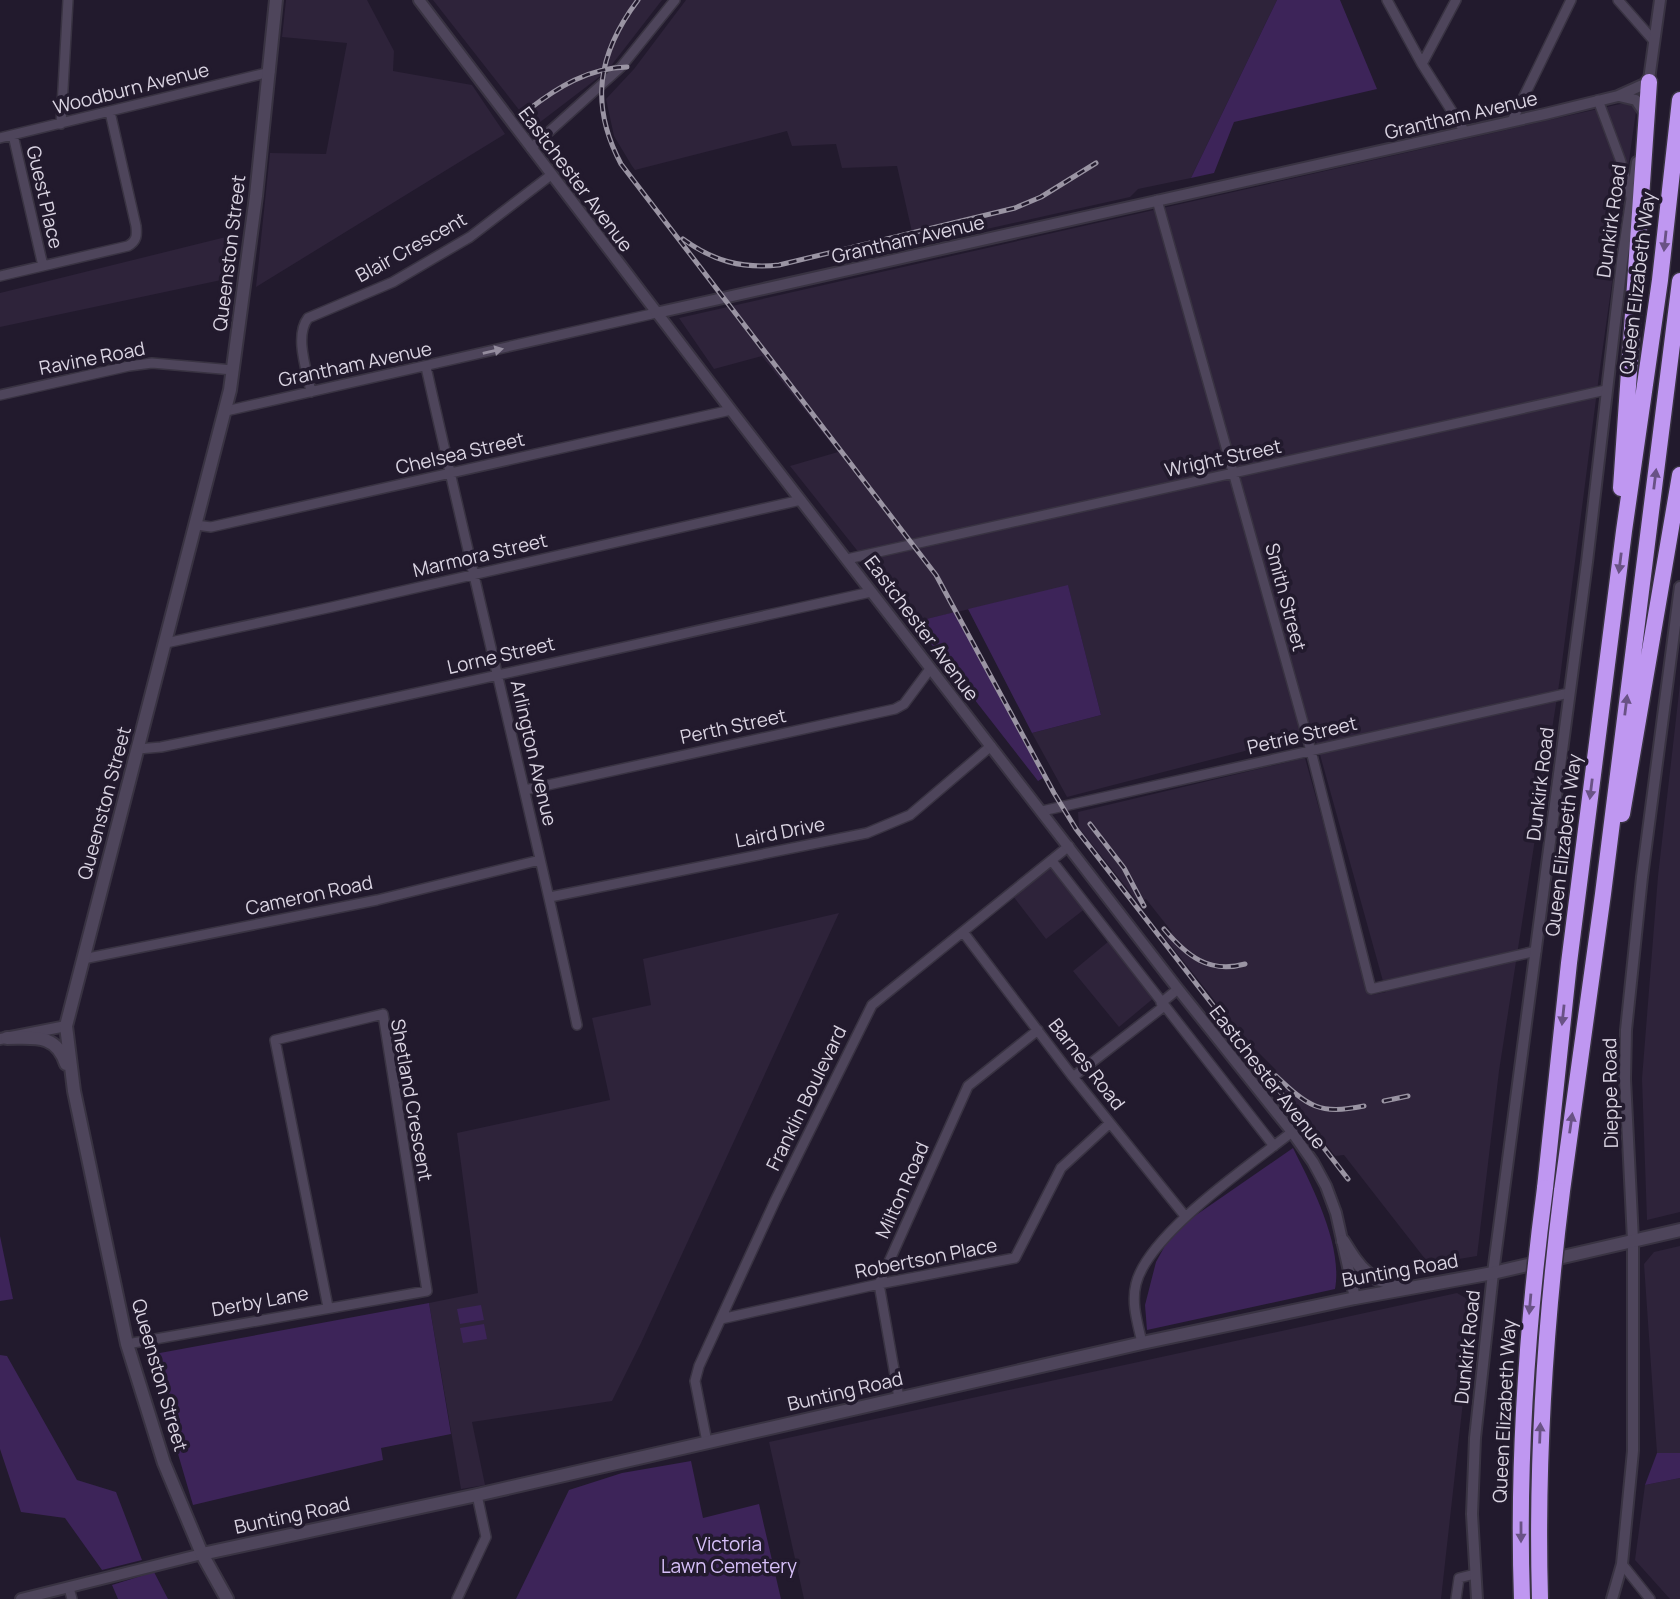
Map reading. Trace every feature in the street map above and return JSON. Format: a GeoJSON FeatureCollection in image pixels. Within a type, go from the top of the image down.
{"type":"FeatureCollection","features":[{"type":"Feature","properties":{"kind":"highway"},"geometry":{"type":"LineString","coordinates":[[1624,531],[1621,481],[1649,82]]}},
{"type":"Feature","properties":{"kind":"highway","name":"Queen Elizabeth Way"},"geometry":{"type":"LineString","coordinates":[[1522,1599],[1524,1391],[1532,1285],[1569,963],[1624,531],[1660,280],[1680,100]]}},
{"type":"Feature","properties":{"kind":"highway","name":"Queen Elizabeth Way"},"geometry":{"type":"LineString","coordinates":[[1540,1599],[1538,1497],[1541,1396],[1550,1284],[1603,894],[1680,281]]}},
{"type":"Feature","properties":{"kind":"highway"},"geometry":{"type":"LineString","coordinates":[[1603,894],[1628,787],[1680,475]]}},
{"type":"Feature","properties":{"kind":"main road","name":"Queenston Street"},"geometry":{"type":"LineString","coordinates":[[227,1599],[202,1554],[164,1463],[127,1344],[74,1091],[66,1026],[226,411],[270,72],[276,0]]}},
{"type":"Feature","properties":{"kind":"main road"},"geometry":{"type":"LineString","coordinates":[[4,1039],[40,1038],[55,1045],[64,1056],[74,1091]]}},
{"type":"Feature","properties":{"kind":"main road","name":"Bunting Road"},"geometry":{"type":"LineString","coordinates":[[202,1554],[477,1495],[1142,1343],[1355,1298],[1493,1273],[1680,1230]]}},
{"type":"Feature","properties":{"kind":"main road"},"geometry":{"type":"LineString","coordinates":[[1343,1241],[1351,1256],[1370,1276],[1388,1282],[1431,1284]]}},
{"type":"Feature","properties":{"kind":"street"},"geometry":{"type":"LineString","coordinates":[[61,124],[68,0]]}},
{"type":"Feature","properties":{"kind":"street","name":"Eastchester Avenue"},"geometry":{"type":"LineString","coordinates":[[419,0],[930,669],[1292,1132],[1326,1186],[1336,1213],[1355,1298]]}},
{"type":"Feature","properties":{"kind":"street"},"geometry":{"type":"LineString","coordinates":[[531,148],[621,67],[675,0]]}},
{"type":"Feature","properties":{"kind":"street"},"geometry":{"type":"LineString","coordinates":[[1387,0],[1422,64],[1465,132]]}},
{"type":"Feature","properties":{"kind":"street"},"geometry":{"type":"LineString","coordinates":[[1422,64],[1455,0]]}},
{"type":"Feature","properties":{"kind":"street"},"geometry":{"type":"LineString","coordinates":[[1512,121],[1571,0]]}},
{"type":"Feature","properties":{"kind":"street"},"geometry":{"type":"LineString","coordinates":[[1618,0],[1654,41]]}},
{"type":"Feature","properties":{"kind":"street"},"geometry":{"type":"LineString","coordinates":[[1649,82],[1660,0]]}},
{"type":"Feature","properties":{"kind":"street","name":"Woodburn Avenue"},"geometry":{"type":"LineString","coordinates":[[0,138],[270,72]]}},
{"type":"Feature","properties":{"kind":"street","name":"Grantham Avenue"},"geometry":{"type":"LineString","coordinates":[[226,411],[1465,132],[1618,96],[1649,82]]}},
{"type":"Feature","properties":{"kind":"street"},"geometry":{"type":"LineString","coordinates":[[1618,96],[1636,100],[1645,117]]}},
{"type":"Feature","properties":{"kind":"street"},"geometry":{"type":"LineString","coordinates":[[1598,100],[1631,197]]}},
{"type":"Feature","properties":{"kind":"street"},"geometry":{"type":"LineString","coordinates":[[0,276],[128,246],[136,238],[136,226],[110,112]]}},
{"type":"Feature","properties":{"kind":"street","name":"Dunkirk Road"},"geometry":{"type":"LineString","coordinates":[[1477,1599],[1472,1514],[1475,1438],[1493,1273],[1570,693],[1631,197],[1645,117]]}},
{"type":"Feature","properties":{"kind":"street","name":"Guest Place"},"geometry":{"type":"LineString","coordinates":[[13,135],[43,266]]}},
{"type":"Feature","properties":{"kind":"street","name":"Blair Crescent"},"geometry":{"type":"LineString","coordinates":[[311,392],[301,338],[303,325],[308,318],[393,282],[470,237],[551,175]]}},
{"type":"Feature","properties":{"kind":"street","name":"Smith Street"},"geometry":{"type":"LineString","coordinates":[[1157,200],[1311,751],[1371,989],[1536,951]]}},
{"type":"Feature","properties":{"kind":"street","name":"Ravine Road"},"geometry":{"type":"LineString","coordinates":[[0,394],[152,363],[233,370]]}},
{"type":"Feature","properties":{"kind":"street","name":"Arlington Avenue"},"geometry":{"type":"LineString","coordinates":[[426,367],[550,897],[577,1025]]}},
{"type":"Feature","properties":{"kind":"street","name":"Wright Street"},"geometry":{"type":"LineString","coordinates":[[847,559],[1606,390]]}},
{"type":"Feature","properties":{"kind":"street","name":"Chelsea Street"},"geometry":{"type":"LineString","coordinates":[[196,525],[211,527],[731,410]]}},
{"type":"Feature","properties":{"kind":"street","name":"Marmora Street"},"geometry":{"type":"LineString","coordinates":[[166,643],[801,500]]}},
{"type":"Feature","properties":{"kind":"street","name":"Dieppe Road"},"geometry":{"type":"LineString","coordinates":[[1612,1599],[1622,1564],[1633,1451],[1633,1240],[1625,1079],[1626,1030],[1642,877],[1676,641],[1680,587]]}},
{"type":"Feature","properties":{"kind":"street","name":"Lorne Street"},"geometry":{"type":"LineString","coordinates":[[138,749],[161,747],[346,709],[871,592]]}},
{"type":"Feature","properties":{"kind":"street","name":"Perth Street"},"geometry":{"type":"LineString","coordinates":[[525,790],[895,709],[904,704],[930,669]]}},
{"type":"Feature","properties":{"kind":"street","name":"Petrie Street"},"geometry":{"type":"LineString","coordinates":[[1042,811],[1570,693]]}},
{"type":"Feature","properties":{"kind":"street","name":"Laird Drive"},"geometry":{"type":"LineString","coordinates":[[550,897],[867,832],[910,815],[991,746]]}},
{"type":"Feature","properties":{"kind":"street","name":"Franklin Boulevard"},"geometry":{"type":"LineString","coordinates":[[707,1442],[695,1381],[699,1366],[775,1201],[872,1005],[1069,846]]}},
{"type":"Feature","properties":{"kind":"street","name":"Cameron Road"},"geometry":{"type":"LineString","coordinates":[[83,959],[377,900],[540,860]]}},
{"type":"Feature","properties":{"kind":"street","name":"Eastchester Avenue"},"geometry":{"type":"LineString","coordinates":[[1052,861],[1274,1146]]}},
{"type":"Feature","properties":{"kind":"street","name":"Barnes Road"},"geometry":{"type":"LineString","coordinates":[[963,932],[1073,1077],[1185,1216]]}},
{"type":"Feature","properties":{"kind":"street"},"geometry":{"type":"LineString","coordinates":[[1073,1077],[1178,989]]}},
{"type":"Feature","properties":{"kind":"street","name":"Shetland Crescent"},"geometry":{"type":"LineString","coordinates":[[328,1307],[275,1040],[383,1014],[427,1291],[400,1295]]}},
{"type":"Feature","properties":{"kind":"street"},"geometry":{"type":"LineString","coordinates":[[4,1039],[66,1026]]}},
{"type":"Feature","properties":{"kind":"street","name":"Milton Road"},"geometry":{"type":"LineString","coordinates":[[879,1284],[968,1086],[1038,1030]]}},
{"type":"Feature","properties":{"kind":"street","name":"Robertson Place"},"geometry":{"type":"LineString","coordinates":[[721,1320],[879,1284],[1015,1258],[1061,1168],[1110,1123]]}},
{"type":"Feature","properties":{"kind":"street"},"geometry":{"type":"LineString","coordinates":[[1142,1343],[1134,1303],[1136,1284],[1146,1261],[1185,1216],[1292,1132]]}},
{"type":"Feature","properties":{"kind":"street"},"geometry":{"type":"LineString","coordinates":[[879,1284],[899,1398]]}},
{"type":"Feature","properties":{"kind":"street","name":"Derby Lane"},"geometry":{"type":"LineString","coordinates":[[127,1344],[400,1295]]}},
{"type":"Feature","properties":{"kind":"street"},"geometry":{"type":"LineString","coordinates":[[457,1599],[486,1537],[477,1495]]}},
{"type":"Feature","properties":{"kind":"street","name":"Bunting Road"},"geometry":{"type":"LineString","coordinates":[[21,1599],[70,1593],[202,1554]]}},
{"type":"Feature","properties":{"kind":"street"},"geometry":{"type":"LineString","coordinates":[[1622,1564],[1650,1599]]}},
{"type":"Feature","properties":{"kind":"street"},"geometry":{"type":"LineString","coordinates":[[1456,1599],[1459,1578],[1475,1574]]}},
{"type":"Feature","properties":{"kind":"shaded area"},"geometry":{"type":"Polygon","coordinates":[[[286,0],[367,0],[394,51],[393,71],[472,85],[505,134],[256,287],[270,153],[326,154],[347,43],[282,37],[286,0]]]}},
{"type":"Feature","properties":{"kind":"shaded area"},"geometry":{"type":"Polygon","coordinates":[[[433,0],[662,0],[607,71],[535,126],[527,120],[433,0]]]}},
{"type":"Feature","properties":{"kind":"shaded area"},"geometry":{"type":"Polygon","coordinates":[[[686,0],[1277,0],[1191,178],[1138,189],[1130,197],[915,245],[897,166],[842,168],[836,144],[792,146],[787,131],[635,170],[614,136],[606,99],[634,69],[686,0]]]}},
{"type":"Feature","properties":{"kind":"shaded area"},"geometry":{"type":"Polygon","coordinates":[[[1620,104],[1637,104],[1560,678],[1499,1071],[1477,1256],[1429,1264],[1344,1155],[1335,1156],[1278,1083],[1276,1070],[1245,1039],[1165,938],[1172,932],[1146,899],[1138,902],[1079,828],[1078,812],[1305,758],[1371,995],[1386,992],[1314,733],[1067,797],[1032,733],[1101,715],[1068,586],[914,622],[790,466],[838,452],[762,356],[714,369],[679,318],[1620,104]]]}},
{"type":"Feature","properties":{"kind":"shaded area"},"geometry":{"type":"Polygon","coordinates":[[[234,235],[226,279],[0,327],[0,293],[234,235]]]}},
{"type":"Feature","properties":{"kind":"shaded area"},"geometry":{"type":"Polygon","coordinates":[[[1680,684],[1680,1212],[1647,1220],[1642,1079],[1658,876],[1680,684]]]}},
{"type":"Feature","properties":{"kind":"shaded area"},"geometry":{"type":"Polygon","coordinates":[[[1053,865],[1086,908],[1046,939],[1013,896],[1053,865]]]}},
{"type":"Feature","properties":{"kind":"shaded area"},"geometry":{"type":"Polygon","coordinates":[[[839,913],[612,1401],[472,1422],[485,1485],[461,1489],[429,1303],[478,1293],[457,1133],[610,1100],[592,1018],[651,1005],[643,959],[839,913]]]}},
{"type":"Feature","properties":{"kind":"shaded area"},"geometry":{"type":"Polygon","coordinates":[[[1109,941],[1155,997],[1119,1027],[1073,971],[1109,941]]]}},
{"type":"Feature","properties":{"kind":"shaded area"},"geometry":{"type":"Polygon","coordinates":[[[1680,1246],[1680,1453],[1657,1453],[1644,1264],[1654,1252],[1680,1246]]]}},
{"type":"Feature","properties":{"kind":"shaded area"},"geometry":{"type":"Polygon","coordinates":[[[1457,1293],[1474,1303],[1441,1599],[804,1599],[769,1442],[1457,1293]]]}},
{"type":"Feature","properties":{"kind":"shaded area"},"geometry":{"type":"Polygon","coordinates":[[[1680,1478],[1680,1599],[1670,1599],[1635,1560],[1645,1485],[1680,1478]]]}},
{"type":"Feature","properties":{"kind":"green space"},"geometry":{"type":"Polygon","coordinates":[[[1277,0],[1340,0],[1377,89],[1234,122],[1214,173],[1191,178],[1277,0]]]}},
{"type":"Feature","properties":{"kind":"green space"},"geometry":{"type":"Polygon","coordinates":[[[1068,585],[1101,715],[1032,733],[968,609],[1068,585]]]}},
{"type":"Feature","properties":{"kind":"green space"},"geometry":{"type":"Polygon","coordinates":[[[955,612],[1043,778],[1038,781],[914,622],[955,612]]]}},
{"type":"Feature","properties":{"kind":"green space"},"geometry":{"type":"Polygon","coordinates":[[[1293,1148],[1317,1198],[1330,1235],[1336,1272],[1335,1289],[1147,1330],[1145,1305],[1156,1262],[1173,1231],[1293,1148]]]}},
{"type":"Feature","properties":{"kind":"green space"},"geometry":{"type":"Polygon","coordinates":[[[0,1236],[13,1299],[0,1301],[0,1236]]]}},
{"type":"Feature","properties":{"kind":"green space"},"geometry":{"type":"Polygon","coordinates":[[[429,1303],[451,1434],[381,1448],[383,1460],[193,1505],[149,1355],[429,1303]]]}},
{"type":"Feature","properties":{"kind":"green space"},"geometry":{"type":"Polygon","coordinates":[[[481,1305],[484,1320],[460,1324],[457,1309],[481,1305]]]}},
{"type":"Feature","properties":{"kind":"green space"},"geometry":{"type":"Polygon","coordinates":[[[484,1324],[487,1339],[463,1343],[460,1328],[484,1324]]]}},
{"type":"Feature","properties":{"kind":"green space"},"geometry":{"type":"Polygon","coordinates":[[[0,1355],[7,1356],[77,1480],[116,1492],[142,1560],[102,1570],[65,1518],[21,1512],[0,1449],[0,1355]]]}},
{"type":"Feature","properties":{"kind":"green space"},"geometry":{"type":"Polygon","coordinates":[[[1657,1453],[1680,1453],[1680,1478],[1645,1485],[1657,1453]]]}},
{"type":"Feature","properties":{"kind":"green space","name":"Victoria Lawn Cemetery"},"geometry":{"type":"Polygon","coordinates":[[[691,1461],[703,1518],[759,1504],[781,1599],[516,1599],[569,1490],[622,1473],[691,1461]]]}},
{"type":"Feature","properties":{"kind":"green space"},"geometry":{"type":"Polygon","coordinates":[[[154,1572],[168,1599],[118,1599],[112,1585],[154,1572]]]}},
{"type":"Feature","properties":{"kind":"railway"},"geometry":{"type":"LineString","coordinates":[[638,0],[614,40],[602,79],[605,121],[621,164],[936,575],[1076,829],[1348,1179]]}},
{"type":"Feature","properties":{"kind":"railway"},"geometry":{"type":"LineString","coordinates":[[528,110],[574,80],[599,71],[627,67]]}},
{"type":"Feature","properties":{"kind":"railway"},"geometry":{"type":"LineString","coordinates":[[683,239],[705,253],[728,262],[753,266],[779,265],[1015,208],[1041,197],[1096,163]]}},
{"type":"Feature","properties":{"kind":"railway"},"geometry":{"type":"LineString","coordinates":[[1090,824],[1124,868],[1144,906]]}},
{"type":"Feature","properties":{"kind":"railway"},"geometry":{"type":"LineString","coordinates":[[1164,929],[1190,955],[1200,960],[1220,967],[1245,964]]}},
{"type":"Feature","properties":{"kind":"railway"},"geometry":{"type":"LineString","coordinates":[[1276,1076],[1297,1095],[1316,1106],[1325,1109],[1364,1106]]}},
{"type":"Feature","properties":{"kind":"railway"},"geometry":{"type":"LineString","coordinates":[[1384,1101],[1408,1096]]}}]}
